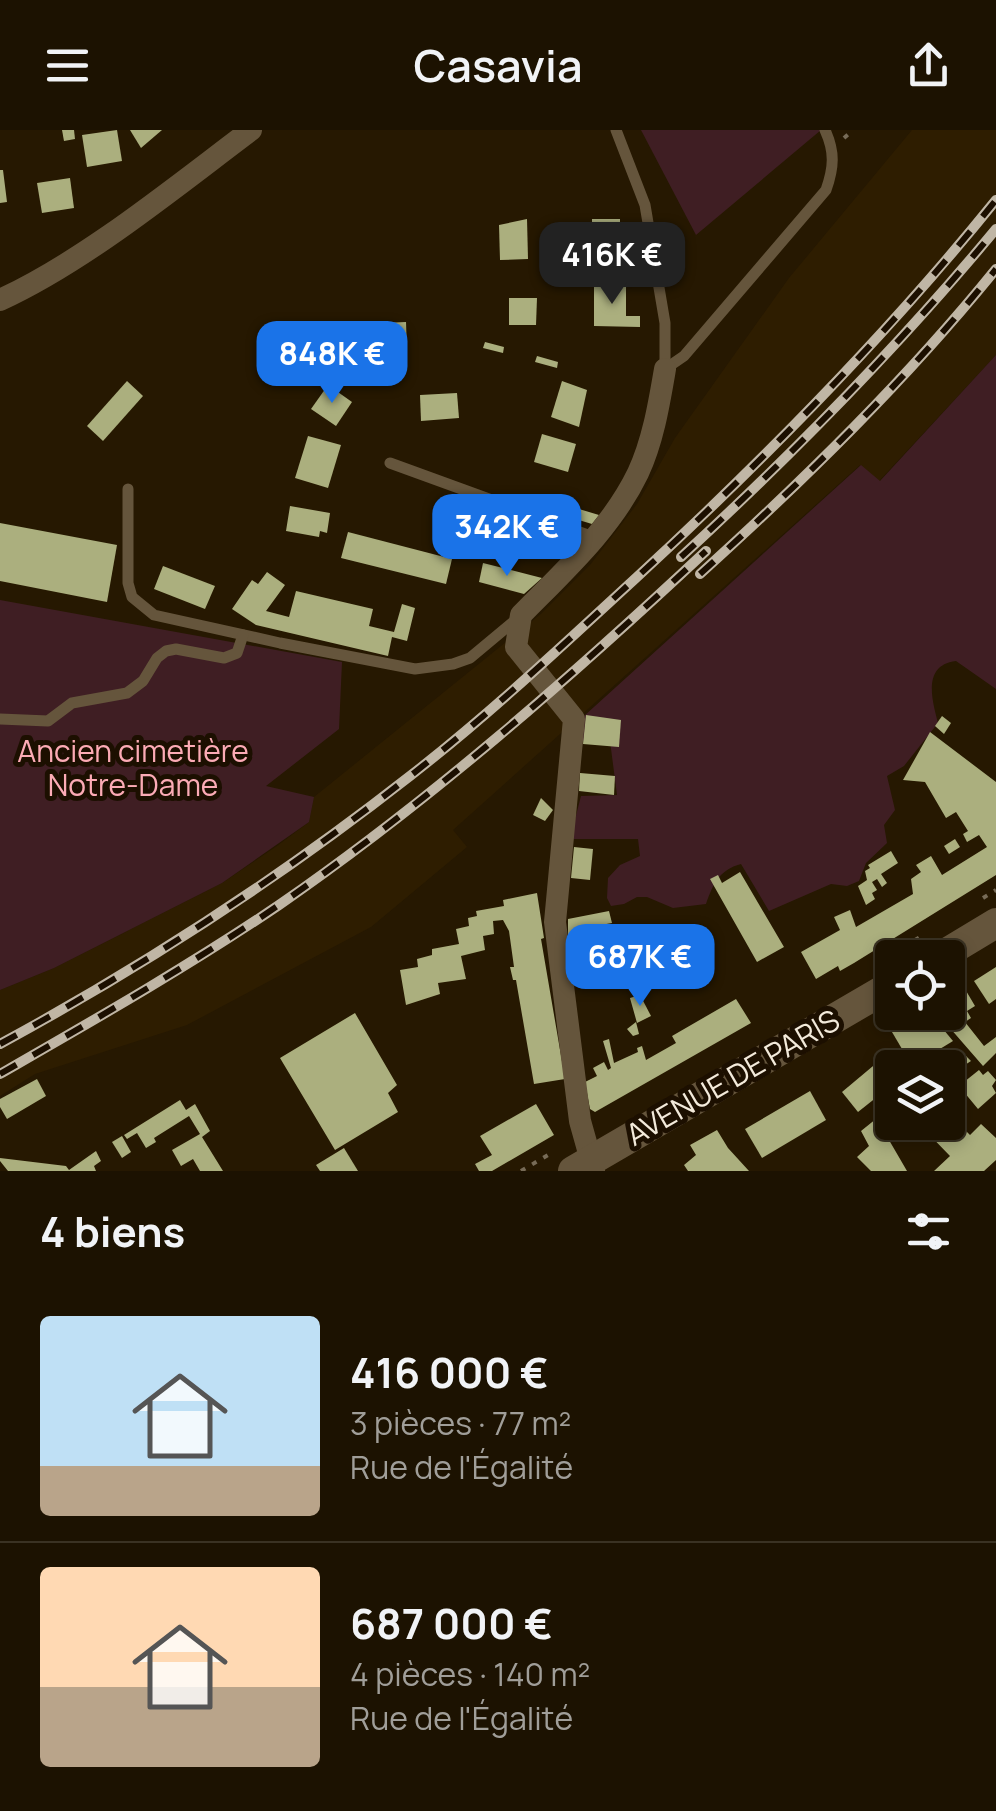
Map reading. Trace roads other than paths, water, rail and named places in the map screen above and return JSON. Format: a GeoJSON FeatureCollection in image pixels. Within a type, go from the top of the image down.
{"type":"FeatureCollection","features":[{"type":"Feature","properties":{"kind":"main road"},"geometry":{"type":"LineString","coordinates":[[965,942],[996,923]]}},
{"type":"Feature","properties":{"kind":"main road","name":"AVENUE DE PARIS"},"geometry":{"type":"LineString","coordinates":[[586,1168],[875,995]]}},
{"type":"Feature","properties":{"kind":"street"},"geometry":{"type":"LineString","coordinates":[[0,300],[36,283],[77,256],[250,130]]}},
{"type":"Feature","properties":{"kind":"street"},"geometry":{"type":"LineString","coordinates":[[586,1168],[556,922],[574,719],[516,646],[522,616],[606,526],[638,472],[666,369]]}},
{"type":"Feature","properties":{"kind":"lane"},"geometry":{"type":"LineString","coordinates":[[616,130],[645,205],[665,322],[666,369]]}},
{"type":"Feature","properties":{"kind":"lane"},"geometry":{"type":"LineString","coordinates":[[666,369],[684,356],[826,190],[833,170],[833,148],[826,130]]}},
{"type":"Feature","properties":{"kind":"lane"},"geometry":{"type":"LineString","coordinates":[[390,463],[596,538]]}},
{"type":"Feature","properties":{"kind":"lane"},"geometry":{"type":"LineString","coordinates":[[128,489],[128,583],[132,596],[154,615],[416,669],[470,658],[522,616]]}},
{"type":"Feature","properties":{"kind":"lane"},"geometry":{"type":"LineString","coordinates":[[0,718],[48,721],[72,703],[116,696],[136,688],[166,651],[176,649],[224,658],[237,653],[243,635]]}},
{"type":"Feature","properties":{"kind":"railway"},"geometry":{"type":"LineString","coordinates":[[0,1044],[159,952],[262,885],[469,728],[637,577],[778,441],[912,299],[996,200]]}},
{"type":"Feature","properties":{"kind":"railway"},"geometry":{"type":"LineString","coordinates":[[681,557],[844,398],[996,229]]}},
{"type":"Feature","properties":{"kind":"railway"},"geometry":{"type":"LineString","coordinates":[[700,574],[854,427],[996,269]]}},
{"type":"Feature","properties":{"kind":"railway"},"geometry":{"type":"LineString","coordinates":[[0,1074],[211,950],[335,865],[499,736],[706,551]]}},
{"type":"Feature","properties":{"kind":"park label","name":"Ancien cimetière Notre-Dame"},"geometry":{"type":"Point","coordinates":[133,769]}}]}
